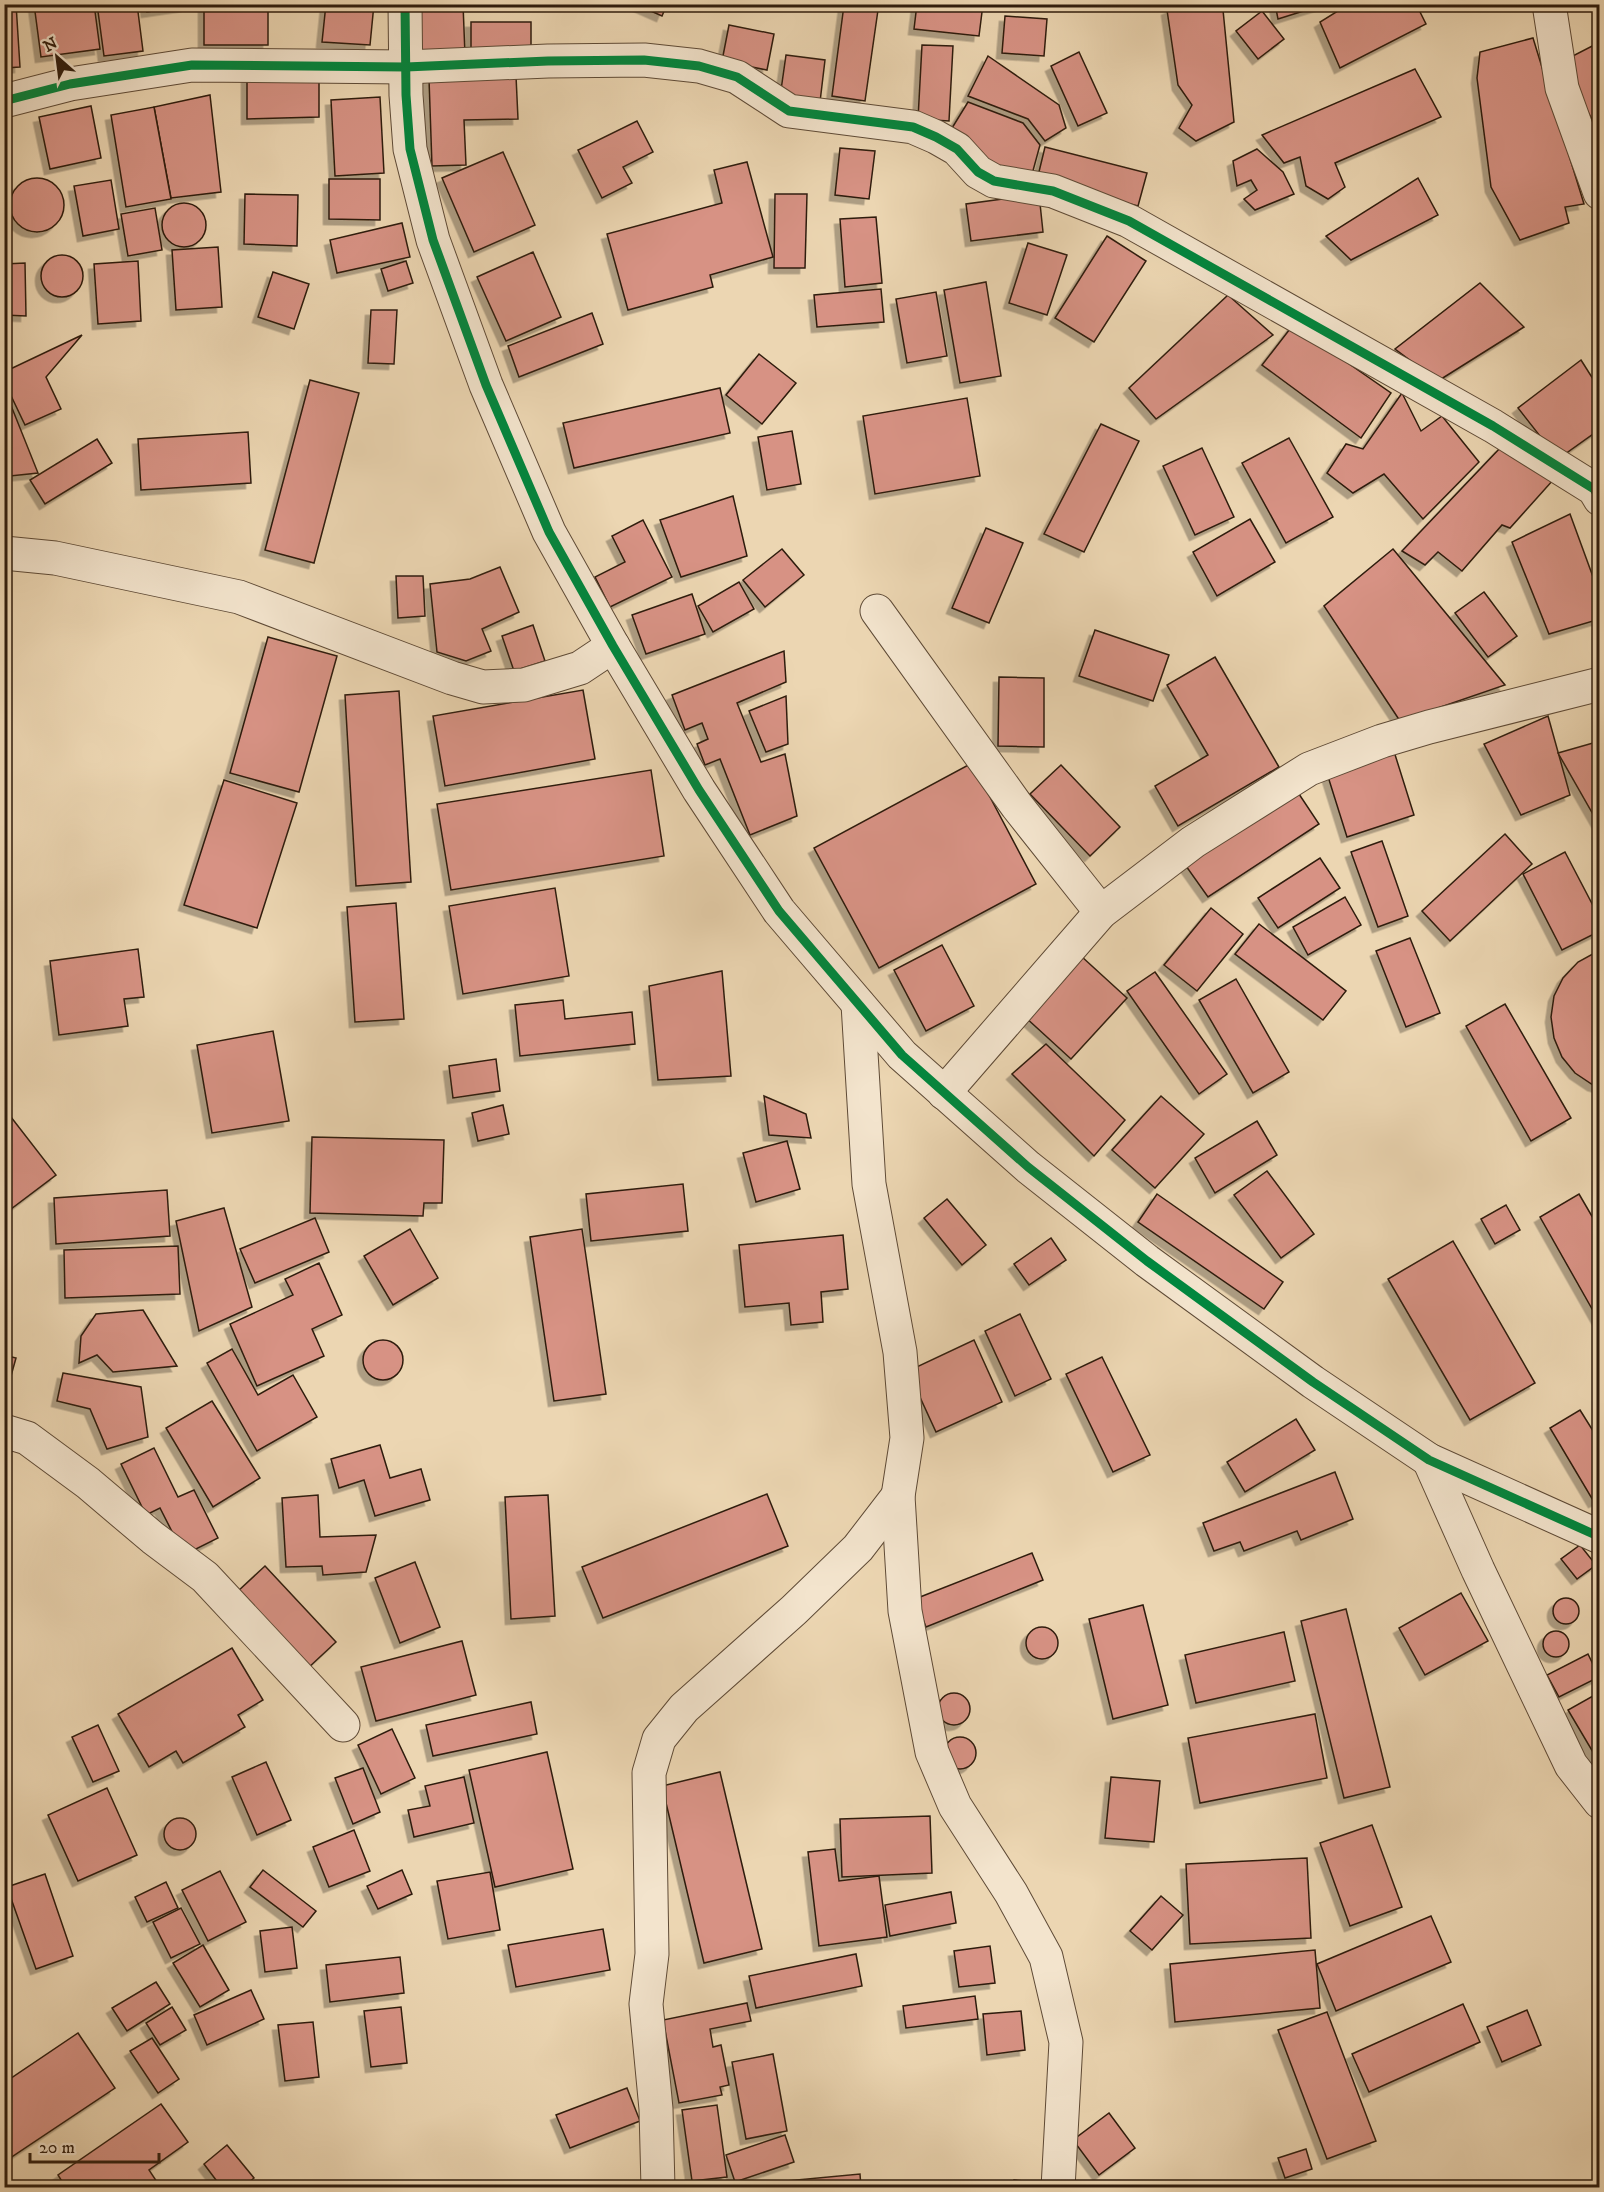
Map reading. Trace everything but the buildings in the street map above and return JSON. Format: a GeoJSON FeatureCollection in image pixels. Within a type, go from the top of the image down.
{"type":"FeatureCollection","features":[{"type":"Feature","properties":{"kind":"street"},"geometry":{"type":"LineString","coordinates":[[405,4],[406,95],[410,149],[433,240],[486,385],[549,532],[613,646],[699,790],[779,911],[902,1055],[1028,1167],[1147,1261],[1313,1382],[1429,1460],[1599,1537]]}},
{"type":"Feature","properties":{"kind":"street"},"geometry":{"type":"LineString","coordinates":[[1549,4],[1562,88],[1599,193]]}},
{"type":"Feature","properties":{"kind":"street"},"geometry":{"type":"LineString","coordinates":[[4,100],[70,84],[192,65],[406,68],[548,61],[644,60],[699,66],[737,77],[789,111],[913,127],[957,149],[978,172],[994,181],[1053,190],[1129,220],[1493,426],[1598,489]]}},
{"type":"Feature","properties":{"kind":"street"},"geometry":{"type":"LineString","coordinates":[[4,553],[56,558],[239,597],[452,678],[483,687],[524,686],[580,669],[613,646]]}},
{"type":"Feature","properties":{"kind":"street"},"geometry":{"type":"LineString","coordinates":[[877,611],[1017,806],[1101,912]]}},
{"type":"Feature","properties":{"kind":"street"},"geometry":{"type":"LineString","coordinates":[[944,1093],[1101,912],[1193,842],[1309,769],[1382,741],[1599,684]]}},
{"type":"Feature","properties":{"kind":"street"},"geometry":{"type":"LineString","coordinates":[[858,1004],[869,1184],[900,1352],[908,1438],[898,1496],[904,1611],[932,1752],[955,1806],[1011,1893],[1046,1958],[1066,2042],[1058,2187]]}},
{"type":"Feature","properties":{"kind":"street"},"geometry":{"type":"LineString","coordinates":[[4,1431],[27,1438],[88,1483],[153,1538],[205,1577],[343,1725]]}},
{"type":"Feature","properties":{"kind":"street"},"geometry":{"type":"LineString","coordinates":[[1429,1460],[1478,1570],[1566,1755],[1599,1802]]}},
{"type":"Feature","properties":{"kind":"street"},"geometry":{"type":"LineString","coordinates":[[658,2187],[656,2109],[646,2004],[652,1954],[649,1773],[659,1739],[684,1708],[794,1610],[858,1548],[898,1496]]}},
{"type":"Feature","properties":{"kind":"cycle path"},"geometry":{"type":"LineString","coordinates":[[405,4],[406,95],[410,149],[433,240],[486,385],[549,532],[613,646],[699,790],[779,911],[902,1055],[1028,1167],[1147,1261],[1313,1382],[1429,1460],[1600,1537]]}},
{"type":"Feature","properties":{"kind":"cycle path"},"geometry":{"type":"LineString","coordinates":[[4,101],[70,84],[192,65],[406,67],[548,61],[644,60],[699,66],[737,77],[789,111],[913,127],[957,149],[978,172],[994,181],[1053,191],[1129,221],[1493,426],[1594,489],[1600,499]]}}]}
